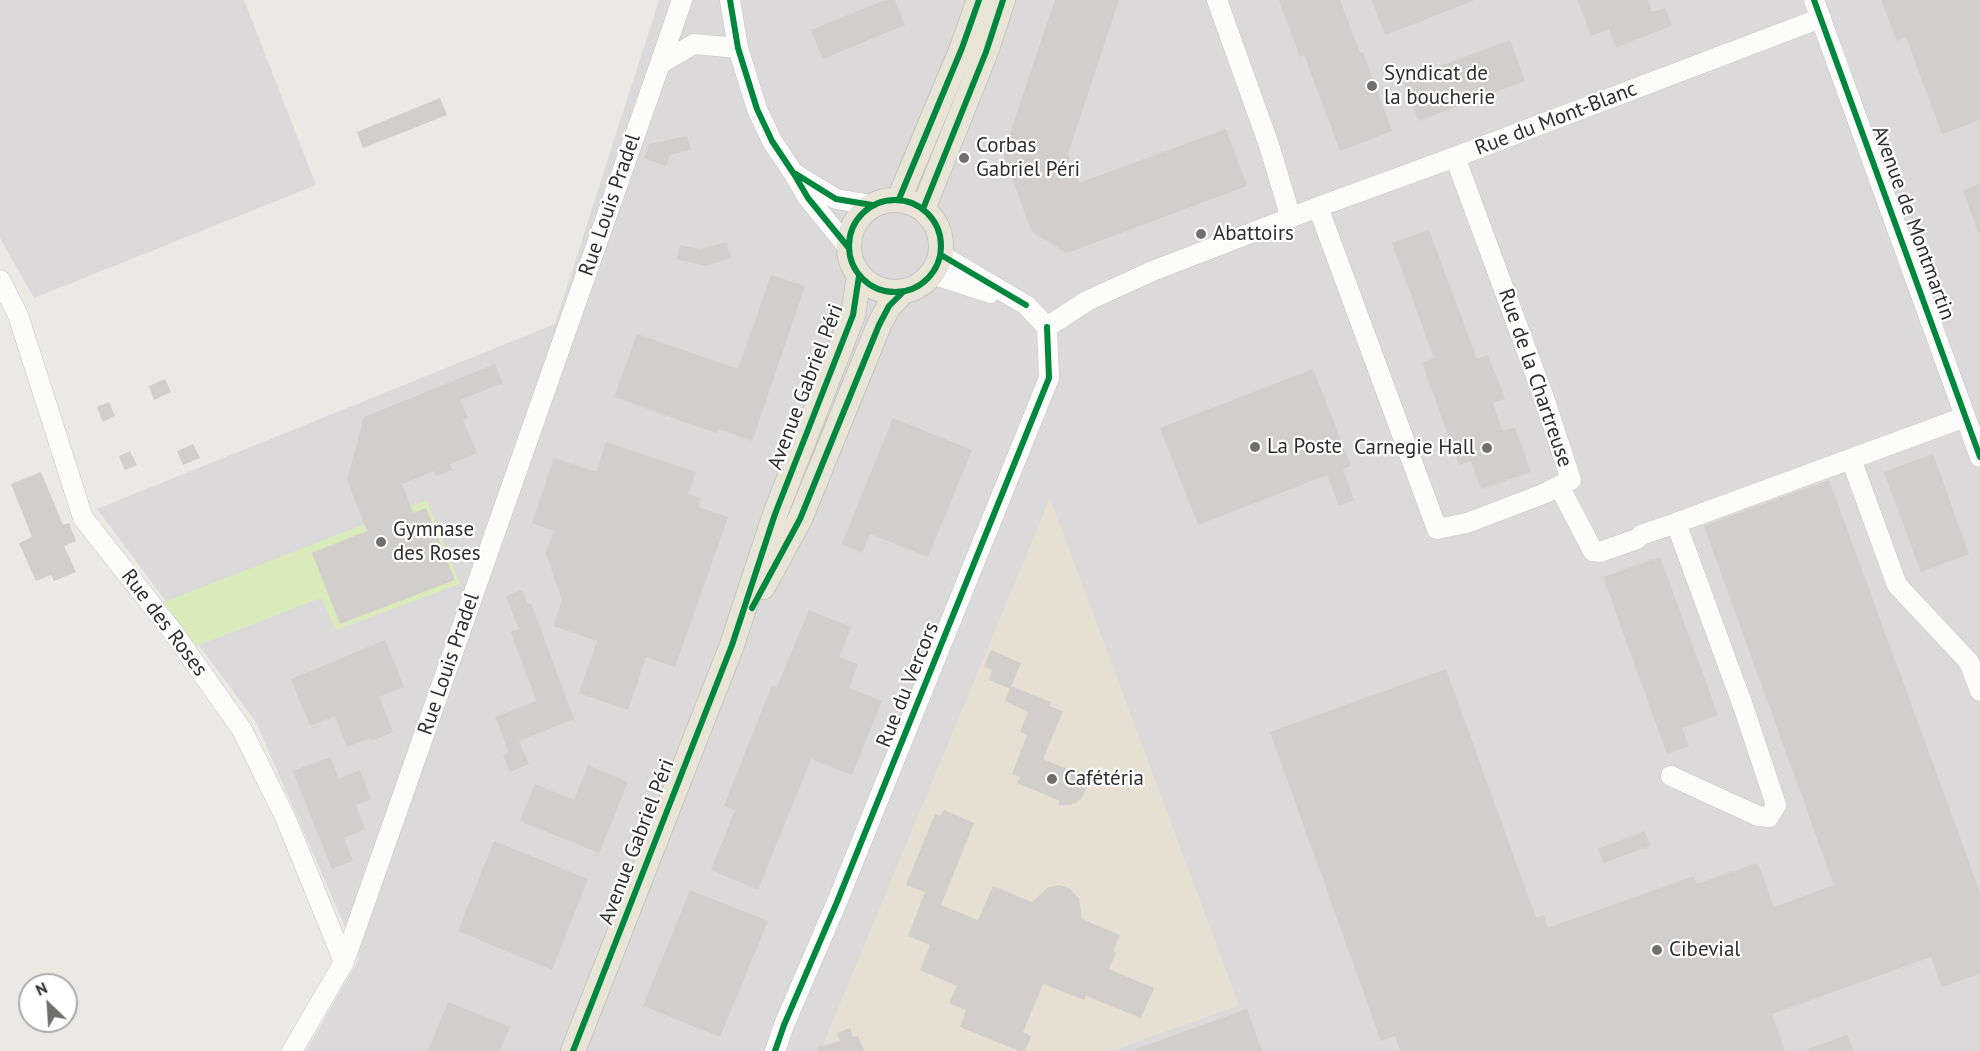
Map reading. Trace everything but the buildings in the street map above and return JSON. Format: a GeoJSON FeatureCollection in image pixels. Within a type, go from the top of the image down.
{"type":"FeatureCollection","features":[{"type":"Feature","properties":{"kind":"main road"},"geometry":{"type":"LineString","coordinates":[[899,200],[962,48],[979,0]]}},
{"type":"Feature","properties":{"kind":"main road"},"geometry":{"type":"LineString","coordinates":[[923,209],[986,52],[1003,0]]}},
{"type":"Feature","properties":{"kind":"main road"},"geometry":{"type":"LineString","coordinates":[[899,200],[912,202],[932,218],[941,242],[936,264],[924,282],[903,292],[891,292],[879,290],[859,276],[853,267],[848,247],[849,237],[857,219],[872,205],[899,200]]}},
{"type":"Feature","properties":{"kind":"main road","name":"Avenue Gabriel Péri"},"geometry":{"type":"LineString","coordinates":[[573,1051],[732,645],[775,514],[854,315],[859,276]]}},
{"type":"Feature","properties":{"kind":"main road","name":"Avenue Gabriel Péri"},"geometry":{"type":"LineString","coordinates":[[732,645],[800,519],[879,325],[889,306],[903,292]]}},
{"type":"Feature","properties":{"kind":"street","name":"Rue Louis Pradel"},"geometry":{"type":"LineString","coordinates":[[292,1051],[344,962],[682,0]]}},
{"type":"Feature","properties":{"kind":"street"},"geometry":{"type":"LineString","coordinates":[[730,0],[738,48],[757,109],[772,141],[807,198],[848,247]]}},
{"type":"Feature","properties":{"kind":"street"},"geometry":{"type":"LineString","coordinates":[[1217,0],[1269,145],[1291,218]]}},
{"type":"Feature","properties":{"kind":"street","name":"Rue du Mont-Blanc"},"geometry":{"type":"LineString","coordinates":[[1047,327],[1087,301],[1150,272],[1318,207],[1455,158],[1817,9]]}},
{"type":"Feature","properties":{"kind":"street","name":"Avenue de Montmartin"},"geometry":{"type":"LineString","coordinates":[[1817,9],[1980,457]]}},
{"type":"Feature","properties":{"kind":"street"},"geometry":{"type":"LineString","coordinates":[[660,64],[694,44],[738,48]]}},
{"type":"Feature","properties":{"kind":"street","name":"Rue de la Chartreuse"},"geometry":{"type":"LineString","coordinates":[[1318,207],[1437,529],[1467,523],[1571,480],[1543,395],[1455,158]]}},
{"type":"Feature","properties":{"kind":"street"},"geometry":{"type":"LineString","coordinates":[[794,174],[836,199],[872,205]]}},
{"type":"Feature","properties":{"kind":"street"},"geometry":{"type":"LineString","coordinates":[[936,264],[1026,305],[1047,327]]}},
{"type":"Feature","properties":{"kind":"street","name":"Rue des Roses"},"geometry":{"type":"LineString","coordinates":[[0,280],[18,315],[84,518],[172,632],[242,729],[285,817],[344,962]]}},
{"type":"Feature","properties":{"kind":"street","name":"Rue du Vercors"},"geometry":{"type":"LineString","coordinates":[[775,1051],[1050,378],[1047,327]]}},
{"type":"Feature","properties":{"kind":"street"},"geometry":{"type":"LineString","coordinates":[[1559,486],[1593,551],[1600,552],[1965,417]]}},
{"type":"Feature","properties":{"kind":"street"},"geometry":{"type":"LineString","coordinates":[[1851,459],[1897,585],[1969,662],[1980,691]]}},
{"type":"Feature","properties":{"kind":"street"},"geometry":{"type":"LineString","coordinates":[[1671,776],[1758,816],[1769,817],[1776,805],[1743,706],[1676,523]]}},
{"type":"Feature","properties":{"kind":"shaded area"},"geometry":{"type":"Polygon","coordinates":[[[0,0],[244,0],[316,185],[34,298],[0,238],[0,0]]]}},
{"type":"Feature","properties":{"kind":"shaded area"},"geometry":{"type":"Polygon","coordinates":[[[659,0],[1980,0],[1980,1051],[306,1051],[359,959],[256,722],[97,509],[555,324],[659,0]]]}},
{"type":"Feature","properties":{"kind":"shaded area"},"geometry":{"type":"Polygon","coordinates":[[[1050,498],[1239,1005],[1112,1051],[823,1051],[824,1042],[1050,498]]]}},
{"type":"Feature","properties":{"kind":"green space","name":"Gymnase des Roses"},"geometry":{"type":"Polygon","coordinates":[[[427,500],[460,584],[336,630],[321,598],[196,646],[164,602],[427,500]]]}},
{"type":"Feature","properties":{"kind":"cycle path"},"geometry":{"type":"LineString","coordinates":[[730,0],[738,48],[757,109],[772,141],[808,198],[848,247]]}},
{"type":"Feature","properties":{"kind":"cycle path"},"geometry":{"type":"LineString","coordinates":[[899,199],[962,48],[979,0]]}},
{"type":"Feature","properties":{"kind":"cycle path"},"geometry":{"type":"LineString","coordinates":[[923,209],[986,52],[1003,0]]}},
{"type":"Feature","properties":{"kind":"cycle path"},"geometry":{"type":"LineString","coordinates":[[1814,0],[1980,457]]}},
{"type":"Feature","properties":{"kind":"cycle path"},"geometry":{"type":"LineString","coordinates":[[796,174],[836,199],[872,205]]}},
{"type":"Feature","properties":{"kind":"cycle path"},"geometry":{"type":"LineString","coordinates":[[895,200],[913,203],[928,213],[938,228],[941,246],[938,264],[928,279],[913,289],[895,292],[877,289],[862,279],[852,264],[849,246],[852,228],[862,213],[877,203],[895,200]]}},
{"type":"Feature","properties":{"kind":"cycle path"},"geometry":{"type":"LineString","coordinates":[[941,255],[1026,305]]}},
{"type":"Feature","properties":{"kind":"cycle path"},"geometry":{"type":"LineString","coordinates":[[573,1051],[732,645],[775,514],[853,315],[859,276]]}},
{"type":"Feature","properties":{"kind":"cycle path"},"geometry":{"type":"LineString","coordinates":[[752,608],[800,519],[879,325],[889,306],[903,292]]}},
{"type":"Feature","properties":{"kind":"cycle path"},"geometry":{"type":"LineString","coordinates":[[775,1051],[1049,378],[1047,327]]}},
{"type":"Feature","properties":{"kind":"place","name":"Syndicat de la boucherie"},"geometry":{"type":"Point","coordinates":[1372,86]}},
{"type":"Feature","properties":{"kind":"place","name":"Corbas Gabriel Péri"},"geometry":{"type":"Point","coordinates":[964,158]}},
{"type":"Feature","properties":{"kind":"place","name":"Abattoirs"},"geometry":{"type":"Point","coordinates":[1201,234]}},
{"type":"Feature","properties":{"kind":"place","name":"La Poste"},"geometry":{"type":"Point","coordinates":[1255,447]}},
{"type":"Feature","properties":{"kind":"place","name":"Carnegie Hall"},"geometry":{"type":"Point","coordinates":[1487,448]}},
{"type":"Feature","properties":{"kind":"place","name":"Gymnase des Roses"},"geometry":{"type":"Point","coordinates":[381,542]}},
{"type":"Feature","properties":{"kind":"place","name":"Cafétéria"},"geometry":{"type":"Point","coordinates":[1052,779]}},
{"type":"Feature","properties":{"kind":"place","name":"Cibevial"},"geometry":{"type":"Point","coordinates":[1657,950]}}]}
